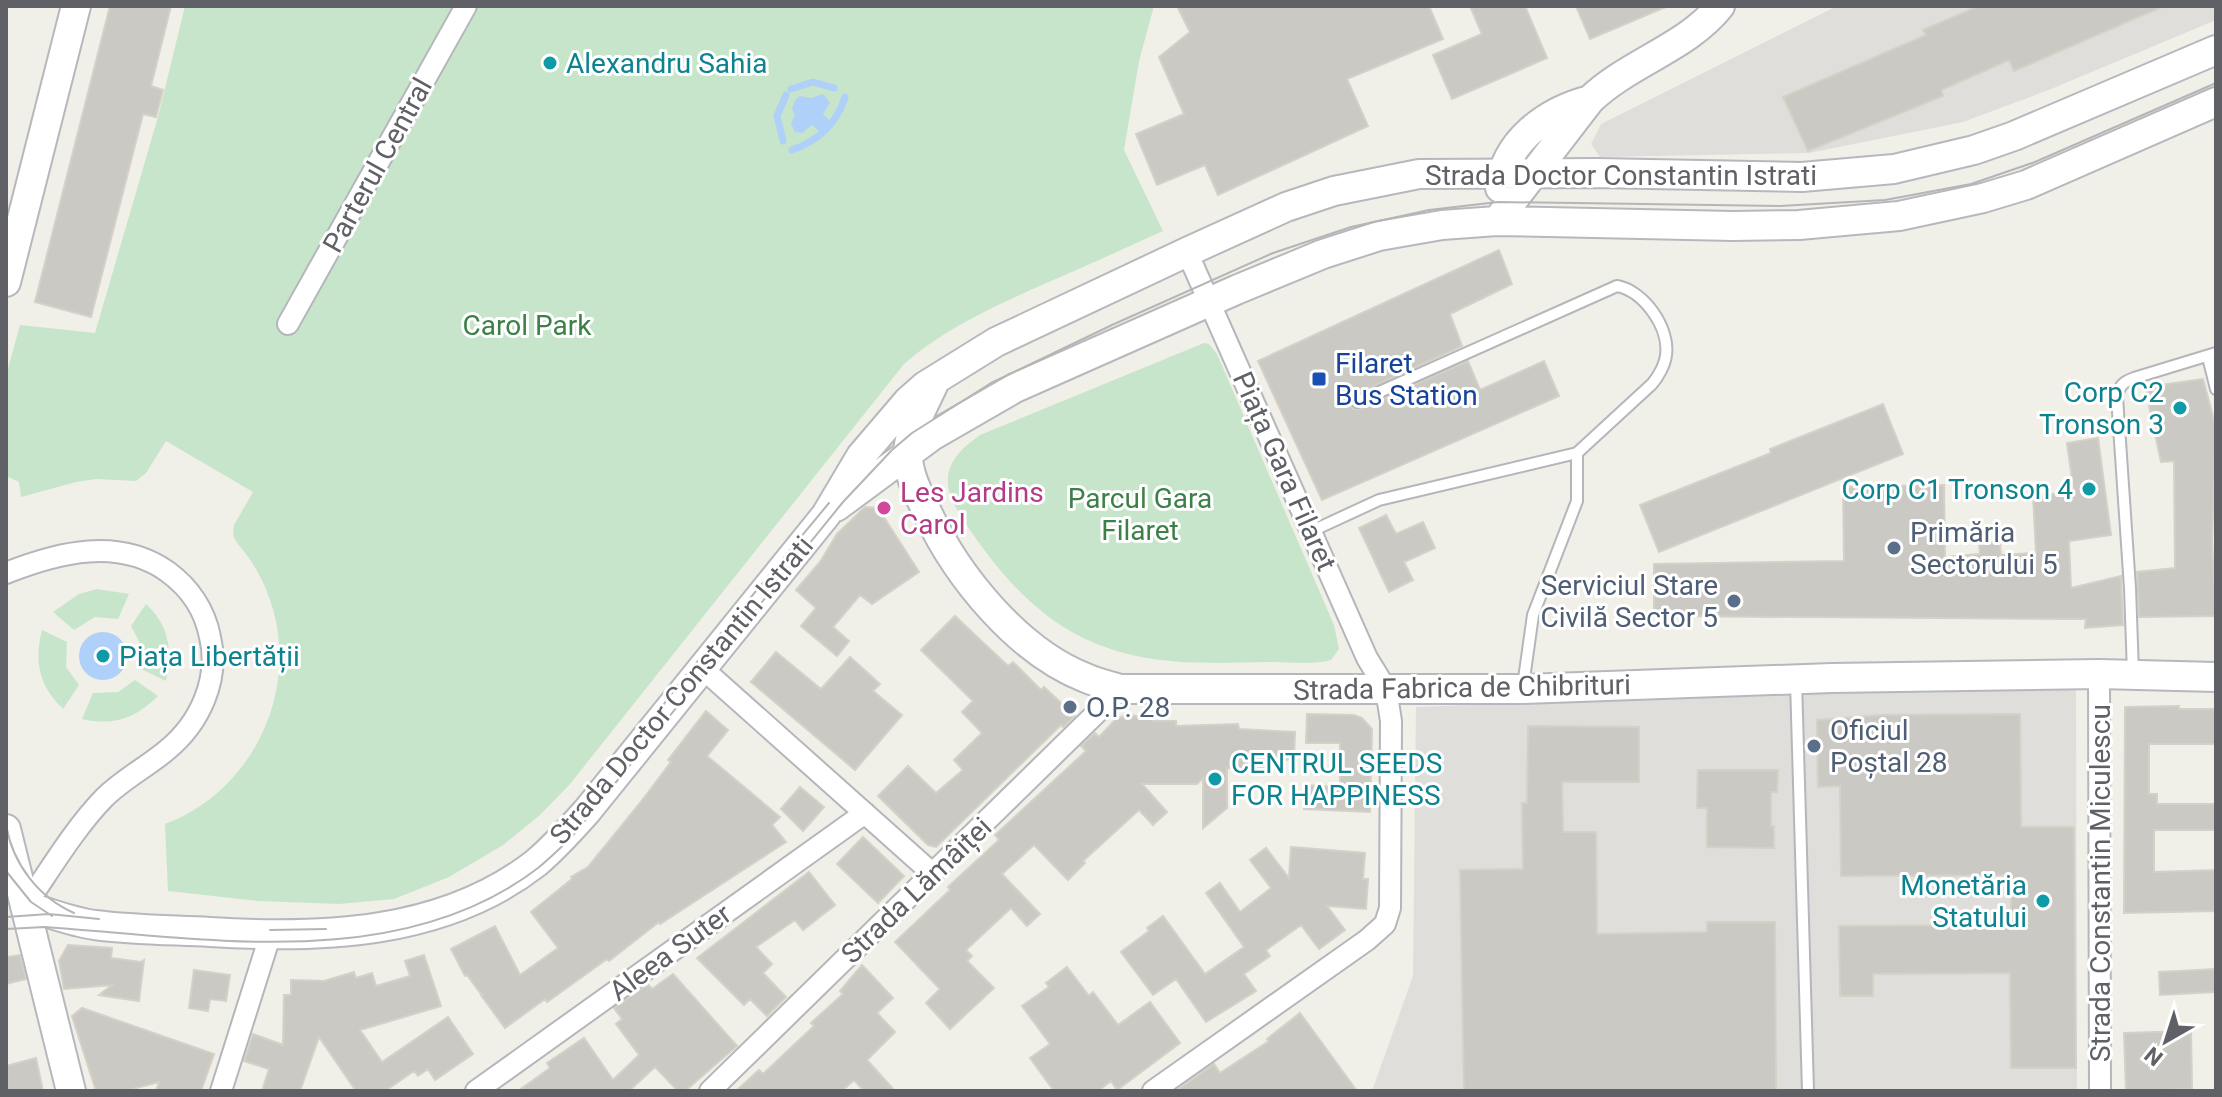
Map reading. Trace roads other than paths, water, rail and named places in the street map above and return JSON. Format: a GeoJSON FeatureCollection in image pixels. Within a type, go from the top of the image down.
{"type":"FeatureCollection","features":[{"type":"Feature","properties":{"kind":"main road"},"geometry":{"type":"LineString","coordinates":[[6,282],[76,6]]}},
{"type":"Feature","properties":{"kind":"main road"},"geometry":{"type":"LineString","coordinates":[[1497,221],[1590,100],[1620,74],[1699,26],[1720,6]]}},
{"type":"Feature","properties":{"kind":"main road","name":"Strada Doctor Constantin Istrati"},"geometry":{"type":"LineString","coordinates":[[15,909],[94,925],[313,936],[396,924],[471,900],[518,875],[565,836],[826,515],[852,470],[908,401],[936,379],[1023,328],[1286,207],[1334,191],[1419,174],[1501,172],[1802,177],[1894,169],[1962,154],[2014,136],[2216,50]]}},
{"type":"Feature","properties":{"kind":"main road"},"geometry":{"type":"LineString","coordinates":[[1497,221],[1501,172],[1521,141],[1534,127],[1565,106],[1590,100]]}},
{"type":"Feature","properties":{"kind":"main road","name":"Strada Doctor Constantin Istrati"},"geometry":{"type":"LineString","coordinates":[[826,515],[947,426],[1015,388],[1210,301],[1323,254],[1379,236],[1442,225],[1497,221],[1733,226],[1799,225],[1899,216],[1955,205],[2026,185],[2216,102]]}},
{"type":"Feature","properties":{"kind":"main road"},"geometry":{"type":"LineString","coordinates":[[907,453],[912,433],[936,379]]}},
{"type":"Feature","properties":{"kind":"main road","name":"Strada Fabrica de Chibrituri"},"geometry":{"type":"LineString","coordinates":[[907,453],[914,484],[934,526],[958,566],[984,600],[1034,647],[1060,665],[1085,678],[1121,689],[1522,689],[1796,679],[2099,674],[2216,677]]}},
{"type":"Feature","properties":{"kind":"main road"},"geometry":{"type":"LineString","coordinates":[[6,829],[15,909],[71,1091]]}},
{"type":"Feature","properties":{"kind":"street","name":"Parterul Central"},"geometry":{"type":"LineString","coordinates":[[288,324],[466,6]]}},
{"type":"Feature","properties":{"kind":"street","name":"Piața Gara Filaret"},"geometry":{"type":"LineString","coordinates":[[1187,252],[1367,658],[1386,689]]}},
{"type":"Feature","properties":{"kind":"street"},"geometry":{"type":"LineString","coordinates":[[6,573],[85,551],[131,553],[156,563],[177,578],[196,600],[207,623],[213,650],[213,671],[197,716],[167,750],[121,782],[102,800],[15,909]]}},
{"type":"Feature","properties":{"kind":"street"},"geometry":{"type":"LineString","coordinates":[[702,668],[933,874]]}},
{"type":"Feature","properties":{"kind":"street","name":"Strada Constantin Miculescu"},"geometry":{"type":"LineString","coordinates":[[2099,674],[2100,1091]]}},
{"type":"Feature","properties":{"kind":"street","name":"Strada Lămâiței"},"geometry":{"type":"LineString","coordinates":[[710,1091],[1121,689]]}},
{"type":"Feature","properties":{"kind":"street"},"geometry":{"type":"LineString","coordinates":[[1153,1091],[1367,940],[1389,917],[1391,721],[1386,689]]}},
{"type":"Feature","properties":{"kind":"street","name":"Aleea Suter"},"geometry":{"type":"LineString","coordinates":[[476,1091],[865,813]]}},
{"type":"Feature","properties":{"kind":"street"},"geometry":{"type":"LineString","coordinates":[[221,1091],[270,936]]}},
{"type":"Feature","properties":{"kind":"lane"},"geometry":{"type":"LineString","coordinates":[[1312,531],[1379,500],[1577,453],[1652,384],[1666,357],[1660,327],[1650,306],[1622,287],[1608,288],[1357,402]]}},
{"type":"Feature","properties":{"kind":"lane"},"geometry":{"type":"LineString","coordinates":[[2133,675],[2117,397],[2119,388],[2125,381],[2212,355],[2216,389]]}},
{"type":"Feature","properties":{"kind":"lane"},"geometry":{"type":"LineString","coordinates":[[1522,689],[1533,615],[1577,501],[1577,453]]}},
{"type":"Feature","properties":{"kind":"lane"},"geometry":{"type":"LineString","coordinates":[[1796,679],[1808,1091]]}},
{"type":"Feature","properties":{"kind":"water"},"geometry":{"type":"Polygon","coordinates":[[[823,94],[830,103],[823,114],[830,121],[820,132],[812,125],[802,133],[795,132],[791,123],[795,115],[792,109],[795,100],[800,96],[811,98],[823,94]]]}},
{"type":"Feature","properties":{"kind":"water"},"geometry":{"type":"Polygon","coordinates":[[[103,632],[120,639],[127,656],[120,673],[103,680],[86,673],[79,656],[86,639],[103,632]]]}},
{"type":"Feature","properties":{"kind":"waterway"},"geometry":{"type":"LineString","coordinates":[[791,89],[813,82],[834,88]]}},
{"type":"Feature","properties":{"kind":"waterway"},"geometry":{"type":"LineString","coordinates":[[783,141],[777,116],[786,95]]}},
{"type":"Feature","properties":{"kind":"waterway"},"geometry":{"type":"LineString","coordinates":[[792,150],[810,142],[825,130],[837,115],[845,97]]}},
{"type":"Feature","properties":{"kind":"tram line"},"geometry":{"type":"LineString","coordinates":[[6,929],[45,927],[235,941],[300,941],[364,936],[425,923],[484,901],[538,868],[570,839],[843,502],[912,433],[991,383],[1273,253],[1351,227],[1429,210],[1498,202],[1780,206],[1885,200],[1971,184],[2035,162],[2216,83]]}},
{"type":"Feature","properties":{"kind":"tram line"},"geometry":{"type":"LineString","coordinates":[[638,739],[678,685],[829,503]]}},
{"type":"Feature","properties":{"kind":"tram line"},"geometry":{"type":"LineString","coordinates":[[6,825],[15,853],[29,878],[49,898],[74,913]]}},
{"type":"Feature","properties":{"kind":"tram line"},"geometry":{"type":"LineString","coordinates":[[6,871],[31,902],[52,916]]}},
{"type":"Feature","properties":{"kind":"tram line"},"geometry":{"type":"LineString","coordinates":[[6,917],[49,914],[99,919]]}},
{"type":"Feature","properties":{"kind":"tram line"},"geometry":{"type":"LineString","coordinates":[[270,930],[326,929]]}},
{"type":"Feature","properties":{"kind":"place","name":"Alexandru Sahia"},"geometry":{"type":"Point","coordinates":[550,63]}},
{"type":"Feature","properties":{"kind":"place","name":"Filaret Bus Station"},"geometry":{"type":"Point","coordinates":[1319,379]}},
{"type":"Feature","properties":{"kind":"place","name":"Corp C2 Tronson 3"},"geometry":{"type":"Point","coordinates":[2180,408]}},
{"type":"Feature","properties":{"kind":"place","name":"Corp C1 Tronson 4"},"geometry":{"type":"Point","coordinates":[2089,489]}},
{"type":"Feature","properties":{"kind":"place","name":"Les Jardins Carol"},"geometry":{"type":"Point","coordinates":[884,508]}},
{"type":"Feature","properties":{"kind":"place","name":"Primăria Sectorului 5"},"geometry":{"type":"Point","coordinates":[1894,548]}},
{"type":"Feature","properties":{"kind":"place","name":"Serviciul Stare Civilă Sector 5"},"geometry":{"type":"Point","coordinates":[1734,601]}},
{"type":"Feature","properties":{"kind":"place","name":"Piața Libertății"},"geometry":{"type":"Point","coordinates":[103,656]}},
{"type":"Feature","properties":{"kind":"place","name":"O.P. 28"},"geometry":{"type":"Point","coordinates":[1070,707]}},
{"type":"Feature","properties":{"kind":"place","name":"Oficiul Poștal 28"},"geometry":{"type":"Point","coordinates":[1814,746]}},
{"type":"Feature","properties":{"kind":"place","name":"CENTRUL SEEDS FOR HAPPINESS"},"geometry":{"type":"Point","coordinates":[1215,779]}},
{"type":"Feature","properties":{"kind":"place","name":"Monetăria Statului"},"geometry":{"type":"Point","coordinates":[2043,901]}},
{"type":"Feature","properties":{"kind":"park label","name":"Carol Park"},"geometry":{"type":"Point","coordinates":[527,325]}},
{"type":"Feature","properties":{"kind":"park label","name":"Parcul Gara Filaret"},"geometry":{"type":"Point","coordinates":[1140,514]}}]}
